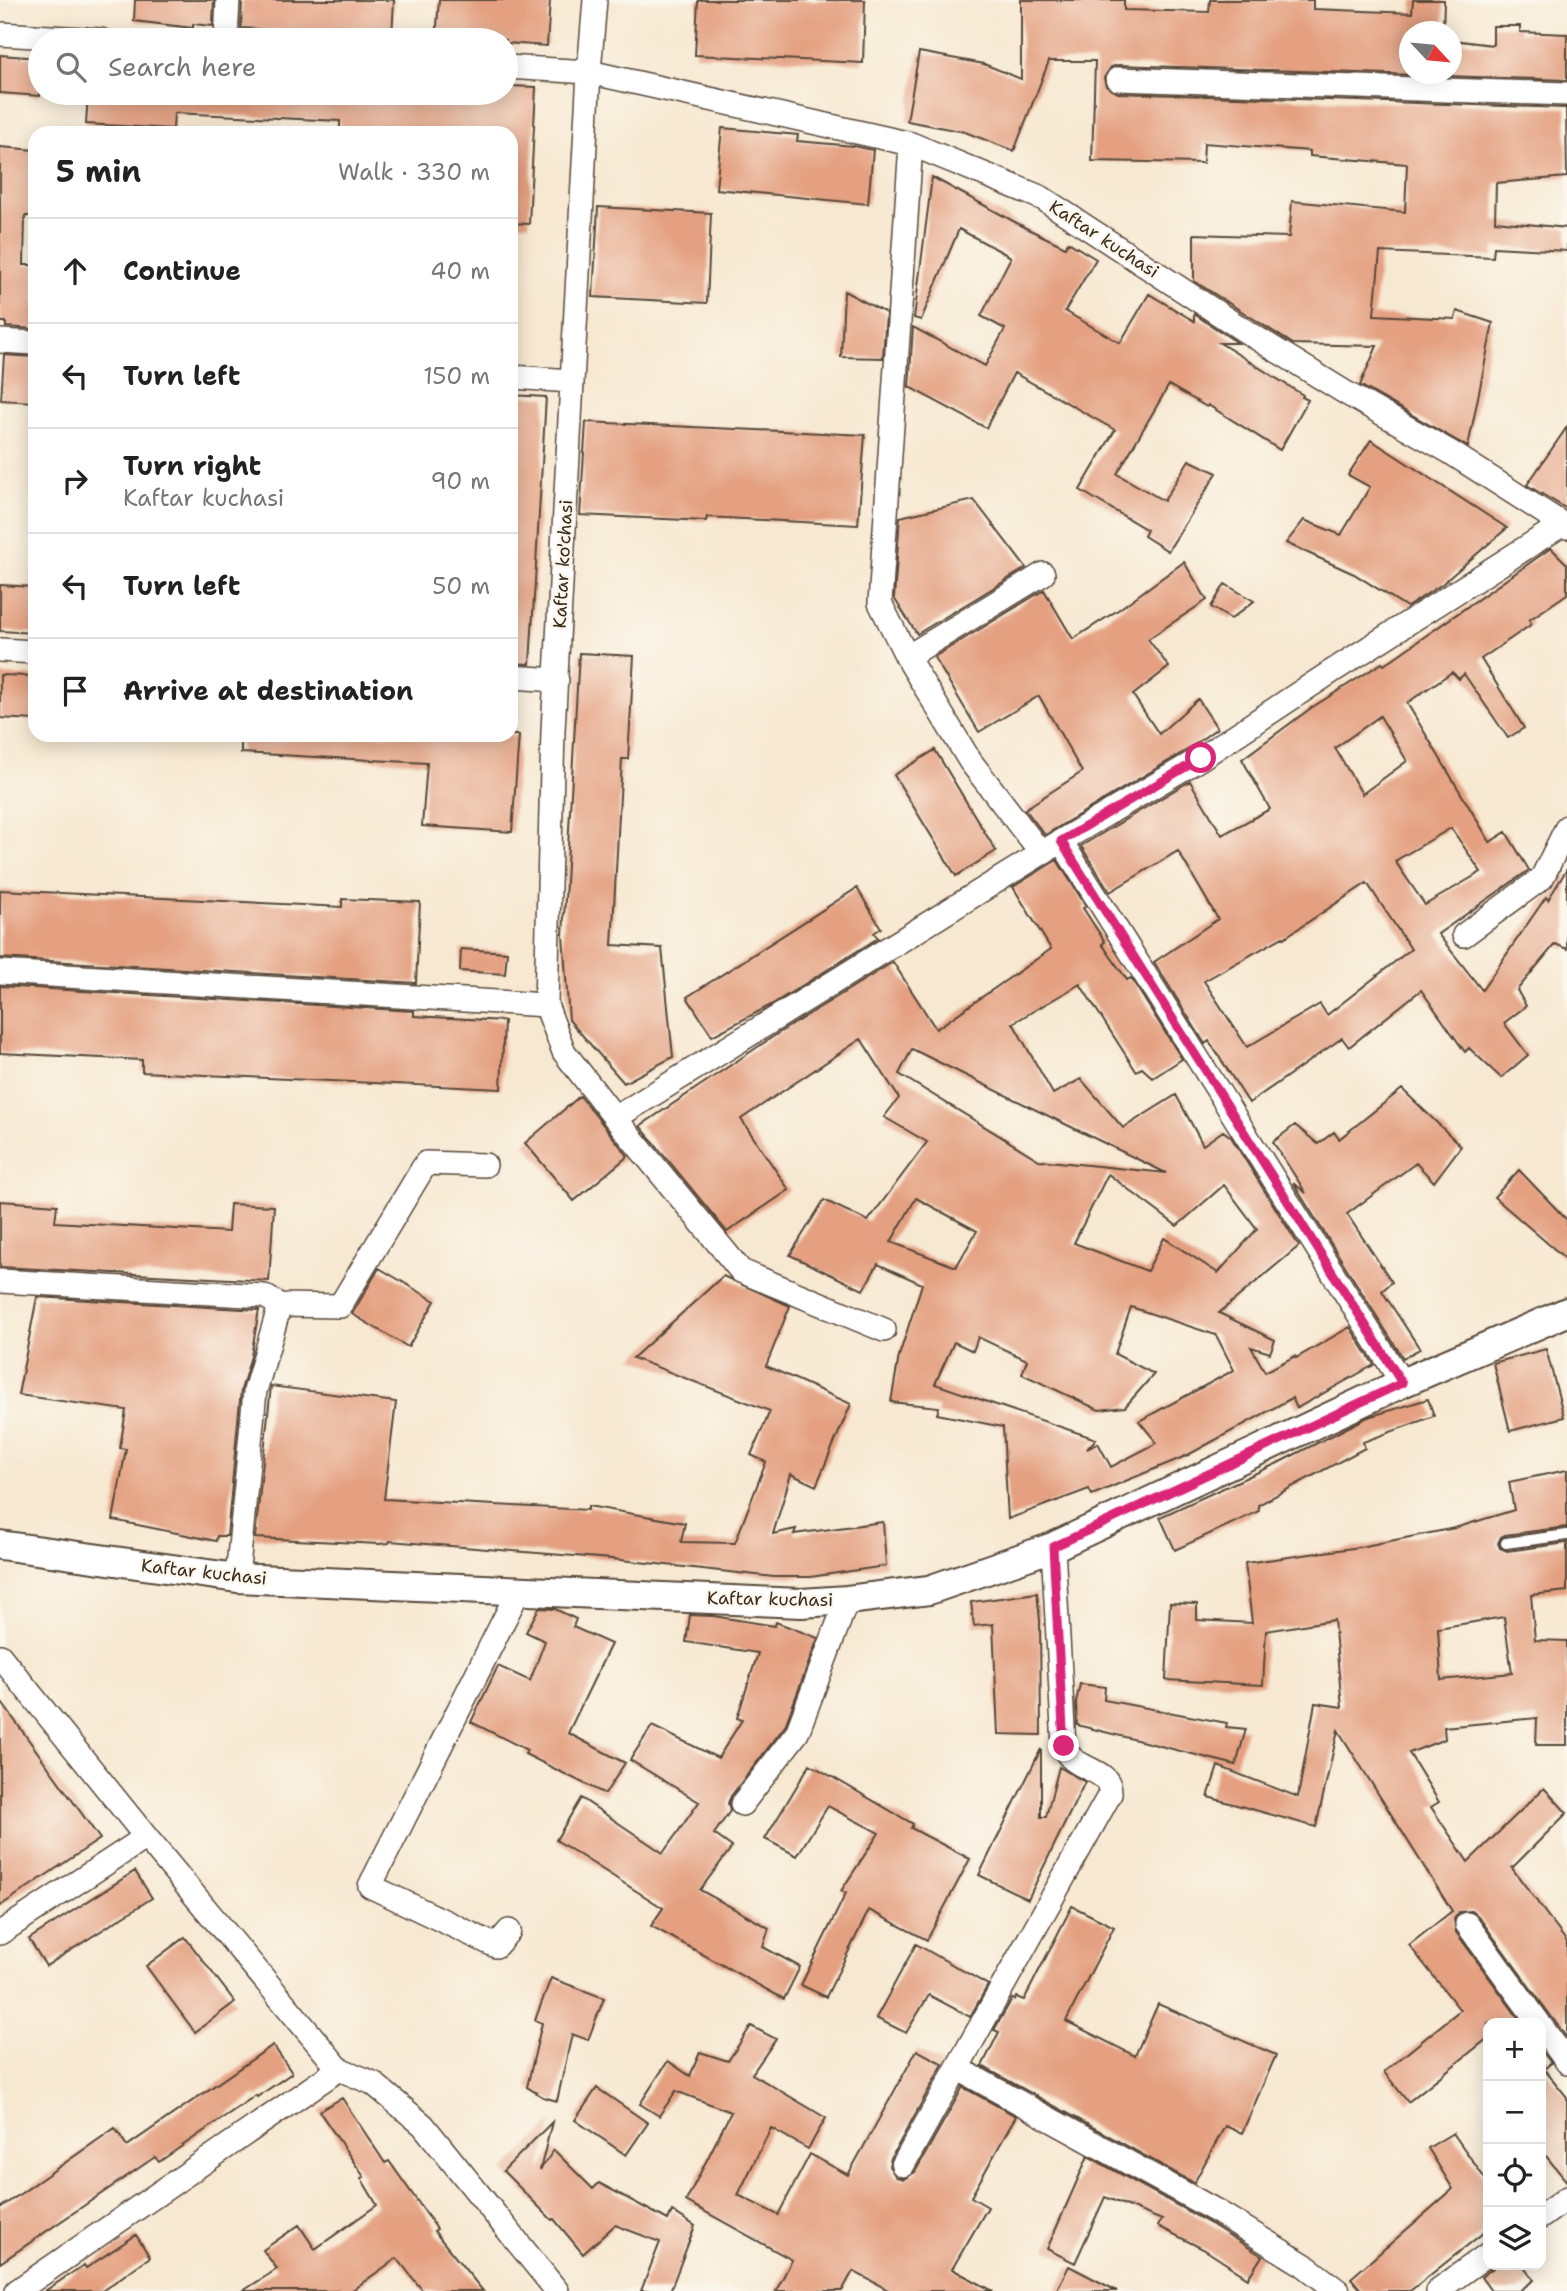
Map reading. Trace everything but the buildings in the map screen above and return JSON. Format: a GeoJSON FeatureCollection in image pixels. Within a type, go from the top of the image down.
{"type":"FeatureCollection","features":[{"type":"Feature","properties":{"kind":"street"},"geometry":{"type":"LineString","coordinates":[[227,28],[228,0]]}},
{"type":"Feature","properties":{"kind":"street","name":"Kaftar ko'chasi"},"geometry":{"type":"LineString","coordinates":[[596,0],[589,72],[552,743],[546,1004],[564,1052],[741,1272],[884,1330]]}},
{"type":"Feature","properties":{"kind":"street"},"geometry":{"type":"LineString","coordinates":[[0,34],[28,36]]}},
{"type":"Feature","properties":{"kind":"street","name":"Kaftar kuchasi"},"geometry":{"type":"LineString","coordinates":[[518,68],[589,72],[911,144],[1042,198],[1242,329],[1346,393],[1450,452],[1565,526]]}},
{"type":"Feature","properties":{"kind":"street"},"geometry":{"type":"LineString","coordinates":[[1118,79],[1567,94]]}},
{"type":"Feature","properties":{"kind":"street"},"geometry":{"type":"LineString","coordinates":[[911,144],[880,603],[907,657],[970,761],[1041,853]]}},
{"type":"Feature","properties":{"kind":"street"},"geometry":{"type":"LineString","coordinates":[[0,341],[28,343]]}},
{"type":"Feature","properties":{"kind":"street"},"geometry":{"type":"LineString","coordinates":[[518,377],[572,381]]}},
{"type":"Feature","properties":{"kind":"street"},"geometry":{"type":"LineString","coordinates":[[615,1118],[1041,853],[1201,758],[1334,670],[1565,526]]}},
{"type":"Feature","properties":{"kind":"street"},"geometry":{"type":"LineString","coordinates":[[907,657],[1043,574]]}},
{"type":"Feature","properties":{"kind":"street"},"geometry":{"type":"LineString","coordinates":[[0,650],[28,652]]}},
{"type":"Feature","properties":{"kind":"street"},"geometry":{"type":"LineString","coordinates":[[518,677],[557,680]]}},
{"type":"Feature","properties":{"kind":"street"},"geometry":{"type":"LineString","coordinates":[[1464,935],[1542,878],[1567,827]]}},
{"type":"Feature","properties":{"kind":"street"},"geometry":{"type":"LineString","coordinates":[[1061,841],[1402,1383]]}},
{"type":"Feature","properties":{"kind":"street"},"geometry":{"type":"LineString","coordinates":[[0,972],[546,1004]]}},
{"type":"Feature","properties":{"kind":"street"},"geometry":{"type":"LineString","coordinates":[[0,1281],[264,1296],[280,1305],[340,1306],[426,1163],[485,1165]]}},
{"type":"Feature","properties":{"kind":"street"},"geometry":{"type":"LineString","coordinates":[[237,1578],[255,1391],[280,1305]]}},
{"type":"Feature","properties":{"kind":"street","name":"Kaftar kuchasi"},"geometry":{"type":"LineString","coordinates":[[0,1545],[237,1578],[801,1603],[929,1590],[1053,1547],[1402,1383],[1567,1312]]}},
{"type":"Feature","properties":{"kind":"street"},"geometry":{"type":"LineString","coordinates":[[903,2165],[1110,1794],[1111,1785],[1106,1778],[1066,1756],[1053,1547]]}},
{"type":"Feature","properties":{"kind":"street"},"geometry":{"type":"LineString","coordinates":[[509,1931],[496,1946],[370,1886],[519,1590]]}},
{"type":"Feature","properties":{"kind":"street"},"geometry":{"type":"LineString","coordinates":[[742,1804],[797,1733],[846,1600]]}},
{"type":"Feature","properties":{"kind":"street"},"geometry":{"type":"LineString","coordinates":[[0,1656],[146,1837],[339,2068],[373,2083],[423,2125],[556,2291]]}},
{"type":"Feature","properties":{"kind":"street"},"geometry":{"type":"LineString","coordinates":[[0,1933],[146,1837]]}},
{"type":"Feature","properties":{"kind":"street"},"geometry":{"type":"LineString","coordinates":[[1467,1924],[1535,2018]]}},
{"type":"Feature","properties":{"kind":"street"},"geometry":{"type":"LineString","coordinates":[[1546,2033],[1567,2062]]}},
{"type":"Feature","properties":{"kind":"street"},"geometry":{"type":"LineString","coordinates":[[18,2291],[339,2068]]}},
{"type":"Feature","properties":{"kind":"street"},"geometry":{"type":"LineString","coordinates":[[957,2068],[1218,2212],[1304,2266],[1338,2291]]}},
{"type":"Feature","properties":{"kind":"street"},"geometry":{"type":"LineString","coordinates":[[1546,2213],[1567,2198]]}},
{"type":"Feature","properties":{"kind":"street"},"geometry":{"type":"LineString","coordinates":[[1437,2291],[1483,2258]]}},
{"type":"Feature","properties":{"kind":"lane"},"geometry":{"type":"LineString","coordinates":[[1506,1543],[1567,1535]]}},
{"type":"Feature","properties":{"kind":"route"},"geometry":{"type":"LineString","coordinates":[[1064,1746],[1053,1547],[1402,1383],[1061,841],[1201,758]]}}]}
